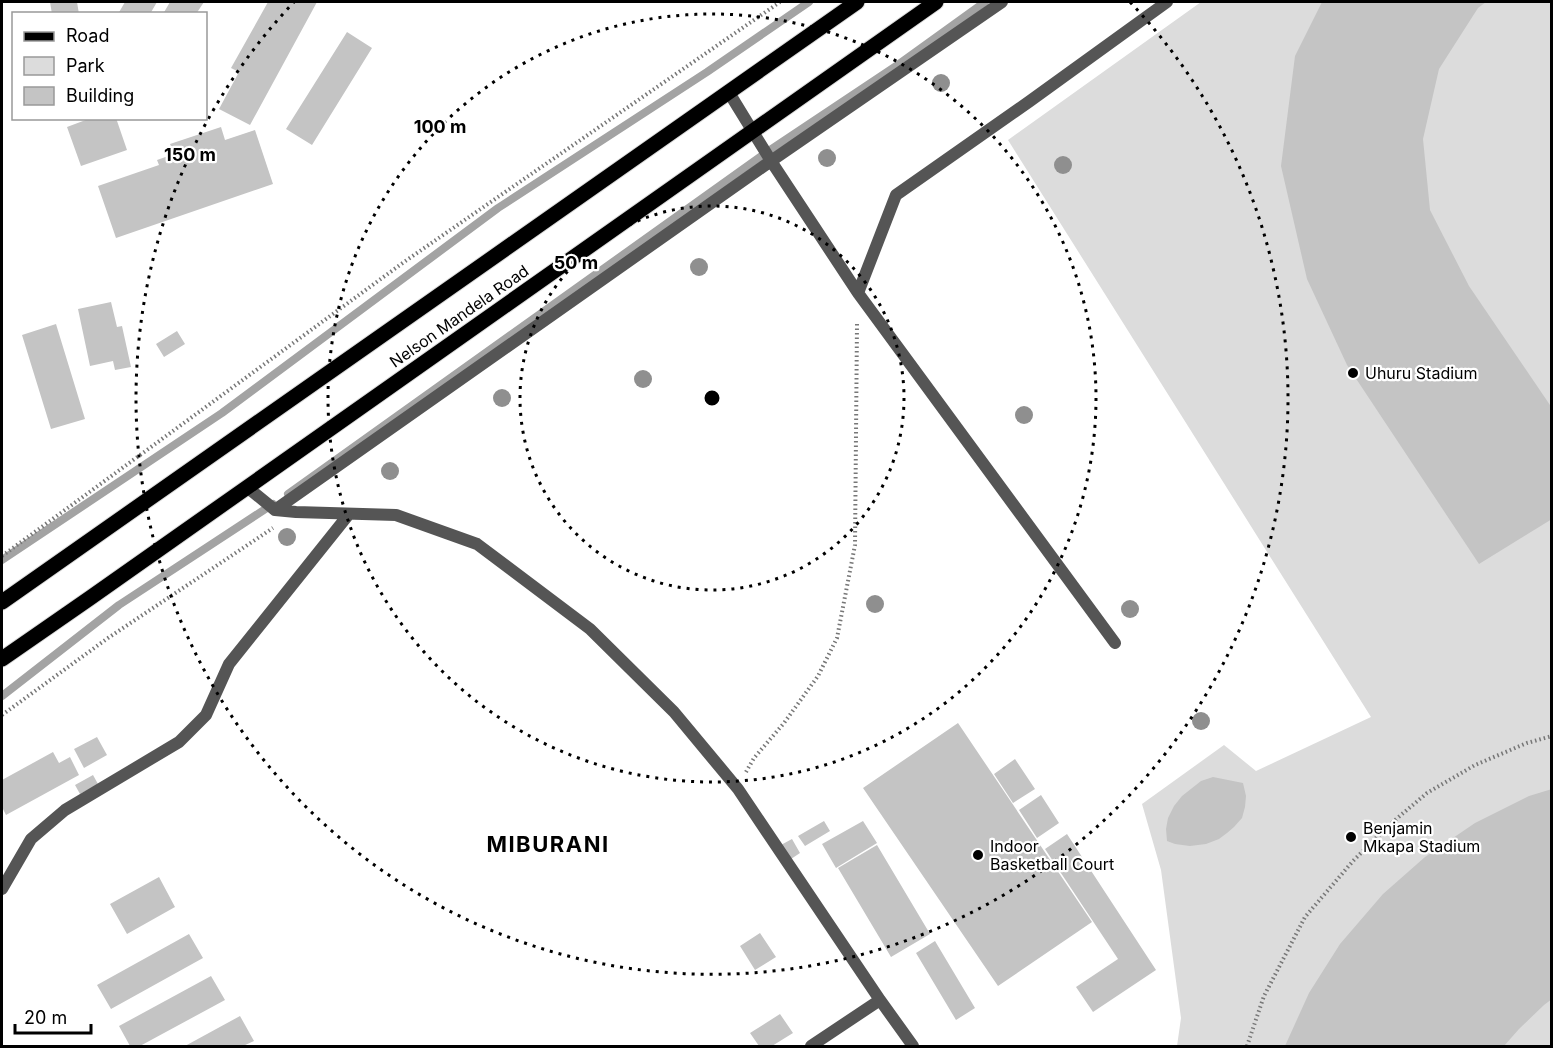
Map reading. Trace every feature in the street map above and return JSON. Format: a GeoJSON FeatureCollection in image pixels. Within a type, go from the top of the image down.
{"type":"FeatureCollection","features":[{"type":"Feature","properties":{"kind":"main road","name":"Nelson Mandela Road"},"geometry":{"type":"LineString","coordinates":[[2,602],[857,2]]}},
{"type":"Feature","properties":{"kind":"main road","name":"Nelson Mandela Road"},"geometry":{"type":"LineString","coordinates":[[2,659],[936,2]]}},
{"type":"Feature","properties":{"kind":"lane"},"geometry":{"type":"LineString","coordinates":[[275,510],[771,161],[1002,2]]}},
{"type":"Feature","properties":{"kind":"lane"},"geometry":{"type":"LineString","coordinates":[[858,293],[896,195],[1167,2]]}},
{"type":"Feature","properties":{"kind":"lane"},"geometry":{"type":"LineString","coordinates":[[728,91],[858,293],[1115,643]]}},
{"type":"Feature","properties":{"kind":"lane"},"geometry":{"type":"LineString","coordinates":[[247,487],[275,510],[296,513],[396,515],[477,544],[590,629],[674,712],[738,789],[913,1047]]}},
{"type":"Feature","properties":{"kind":"lane"},"geometry":{"type":"LineString","coordinates":[[2,889],[31,838],[65,810],[179,742],[206,715],[230,664],[349,514]]}},
{"type":"Feature","properties":{"kind":"lane"},"geometry":{"type":"LineString","coordinates":[[811,1047],[880,1000]]}},
{"type":"Feature","properties":{"kind":"path"},"geometry":{"type":"LineString","coordinates":[[2,556],[404,262],[780,2]]}},
{"type":"Feature","properties":{"kind":"path"},"geometry":{"type":"LineString","coordinates":[[738,789],[754,758],[818,676],[837,638],[855,546],[858,293]]}},
{"type":"Feature","properties":{"kind":"path"},"geometry":{"type":"LineString","coordinates":[[1247,1047],[1264,996],[1305,917],[1360,854],[1388,826],[1427,793],[1475,765],[1527,743],[1551,736]]}},
{"type":"Feature","properties":{"kind":"green space","name":"Uhuru Stadium"},"geometry":{"type":"Polygon","coordinates":[[[1201,2],[1551,2],[1551,1046],[1177,1046],[1181,1018],[1161,870],[1142,804],[1224,745],[1256,771],[1371,717],[1008,140],[1201,2]]]}},
{"type":"Feature","properties":{"kind":"building"},"geometry":{"type":"Polygon","coordinates":[[[50,2],[77,2],[79,12],[52,12],[50,2]]]}},
{"type":"Feature","properties":{"kind":"building"},"geometry":{"type":"Polygon","coordinates":[[[125,2],[157,2],[151,12],[119,12],[125,2]]]}},
{"type":"Feature","properties":{"kind":"building"},"geometry":{"type":"Polygon","coordinates":[[[170,2],[204,2],[197,12],[164,12],[170,2]]]}},
{"type":"Feature","properties":{"kind":"building"},"geometry":{"type":"Polygon","coordinates":[[[268,2],[317,2],[250,125],[219,109],[239,72],[231,68],[268,2]]]}},
{"type":"Feature","properties":{"kind":"building"},"geometry":{"type":"Polygon","coordinates":[[[1322,2],[1486,2],[1478,8],[1439,69],[1423,139],[1430,210],[1469,286],[1552,408],[1552,519],[1479,564],[1347,365],[1307,279],[1281,166],[1295,56],[1322,2]]]}},
{"type":"Feature","properties":{"kind":"building"},"geometry":{"type":"Polygon","coordinates":[[[347,32],[372,48],[312,145],[286,129],[347,32]]]}},
{"type":"Feature","properties":{"kind":"building"},"geometry":{"type":"Polygon","coordinates":[[[86,120],[117,120],[127,150],[81,166],[67,127],[86,120]]]}},
{"type":"Feature","properties":{"kind":"building"},"geometry":{"type":"Polygon","coordinates":[[[221,127],[225,140],[255,130],[273,184],[116,238],[98,186],[159,165],[157,160],[174,154],[170,144],[221,127]]]}},
{"type":"Feature","properties":{"kind":"building"},"geometry":{"type":"Polygon","coordinates":[[[111,302],[117,327],[122,326],[131,367],[115,370],[113,361],[90,366],[78,309],[111,302]]]}},
{"type":"Feature","properties":{"kind":"building"},"geometry":{"type":"Polygon","coordinates":[[[56,324],[85,419],[51,429],[22,335],[56,324]]]}},
{"type":"Feature","properties":{"kind":"building"},"geometry":{"type":"Polygon","coordinates":[[[177,331],[185,344],[164,357],[156,344],[177,331]]]}},
{"type":"Feature","properties":{"kind":"building","name":"Indoor Basketball Court"},"geometry":{"type":"Polygon","coordinates":[[[958,723],[1092,922],[998,986],[863,788],[958,723]]]}},
{"type":"Feature","properties":{"kind":"building"},"geometry":{"type":"Polygon","coordinates":[[[97,737],[107,755],[84,768],[74,749],[97,737]]]}},
{"type":"Feature","properties":{"kind":"building"},"geometry":{"type":"Polygon","coordinates":[[[53,752],[59,763],[70,757],[79,775],[6,815],[2,807],[2,780],[53,752]]]}},
{"type":"Feature","properties":{"kind":"building"},"geometry":{"type":"Polygon","coordinates":[[[1015,759],[1035,789],[1013,803],[994,774],[1015,759]]]}},
{"type":"Feature","properties":{"kind":"building"},"geometry":{"type":"Polygon","coordinates":[[[93,775],[98,784],[80,794],[75,785],[93,775]]]}},
{"type":"Feature","properties":{"kind":"building"},"geometry":{"type":"Polygon","coordinates":[[[1213,777],[1243,783],[1246,796],[1242,818],[1219,839],[1206,844],[1190,846],[1167,841],[1168,818],[1174,806],[1182,796],[1201,781],[1213,777]]]}},
{"type":"Feature","properties":{"kind":"building"},"geometry":{"type":"Polygon","coordinates":[[[1552,789],[1552,999],[1504,1046],[1285,1046],[1309,993],[1340,944],[1383,894],[1425,857],[1475,823],[1529,796],[1552,789]]]}},
{"type":"Feature","properties":{"kind":"building"},"geometry":{"type":"Polygon","coordinates":[[[1041,795],[1059,823],[1037,838],[1019,810],[1041,795]]]}},
{"type":"Feature","properties":{"kind":"building"},"geometry":{"type":"Polygon","coordinates":[[[824,821],[830,831],[805,846],[798,836],[824,821]]]}},
{"type":"Feature","properties":{"kind":"building"},"geometry":{"type":"Polygon","coordinates":[[[863,821],[877,843],[836,868],[822,844],[863,821]]]}},
{"type":"Feature","properties":{"kind":"building"},"geometry":{"type":"Polygon","coordinates":[[[1067,834],[1156,970],[1093,1012],[1076,987],[1118,959],[1045,849],[1067,834]]]}},
{"type":"Feature","properties":{"kind":"building"},"geometry":{"type":"Polygon","coordinates":[[[792,839],[800,853],[788,861],[779,846],[792,839]]]}},
{"type":"Feature","properties":{"kind":"building"},"geometry":{"type":"Polygon","coordinates":[[[877,845],[930,934],[891,957],[838,868],[877,845]]]}},
{"type":"Feature","properties":{"kind":"building"},"geometry":{"type":"Polygon","coordinates":[[[159,877],[175,907],[127,934],[110,904],[159,877]]]}},
{"type":"Feature","properties":{"kind":"building"},"geometry":{"type":"Polygon","coordinates":[[[760,933],[776,957],[755,970],[740,946],[760,933]]]}},
{"type":"Feature","properties":{"kind":"building"},"geometry":{"type":"Polygon","coordinates":[[[189,934],[203,958],[111,1009],[97,985],[189,934]]]}},
{"type":"Feature","properties":{"kind":"building"},"geometry":{"type":"Polygon","coordinates":[[[935,941],[975,1008],[956,1020],[916,953],[935,941]]]}},
{"type":"Feature","properties":{"kind":"building"},"geometry":{"type":"Polygon","coordinates":[[[211,976],[225,1000],[140,1046],[130,1046],[119,1026],[211,976]]]}},
{"type":"Feature","properties":{"kind":"building"},"geometry":{"type":"Polygon","coordinates":[[[780,1014],[793,1033],[772,1046],[759,1046],[750,1033],[780,1014]]]}},
{"type":"Feature","properties":{"kind":"building"},"geometry":{"type":"Polygon","coordinates":[[[240,1016],[254,1041],[243,1046],[185,1046],[240,1016]]]}},
{"type":"Feature","properties":{"kind":"waterway"},"geometry":{"type":"LineString","coordinates":[[2,560],[222,413],[498,208],[707,72],[809,2]]}},
{"type":"Feature","properties":{"kind":"waterway"},"geometry":{"type":"LineString","coordinates":[[288,494],[767,152],[899,64],[985,2]]}},
{"type":"Feature","properties":{"kind":"waterway"},"geometry":{"type":"LineString","coordinates":[[2,696],[119,605],[273,504]]}},
{"type":"Feature","properties":{"kind":"place","name":"Uhuru Stadium"},"geometry":{"type":"Point","coordinates":[1353,373]}},
{"type":"Feature","properties":{"kind":"place","name":"Benjamin Mkapa Stadium"},"geometry":{"type":"Point","coordinates":[1351,837]}},
{"type":"Feature","properties":{"kind":"place","name":"Indoor Basketball Court"},"geometry":{"type":"Point","coordinates":[978,855]}},
{"type":"Feature","properties":{"kind":"district","name":"MIBURANI"},"geometry":{"type":"Point","coordinates":[548,844]}}]}
